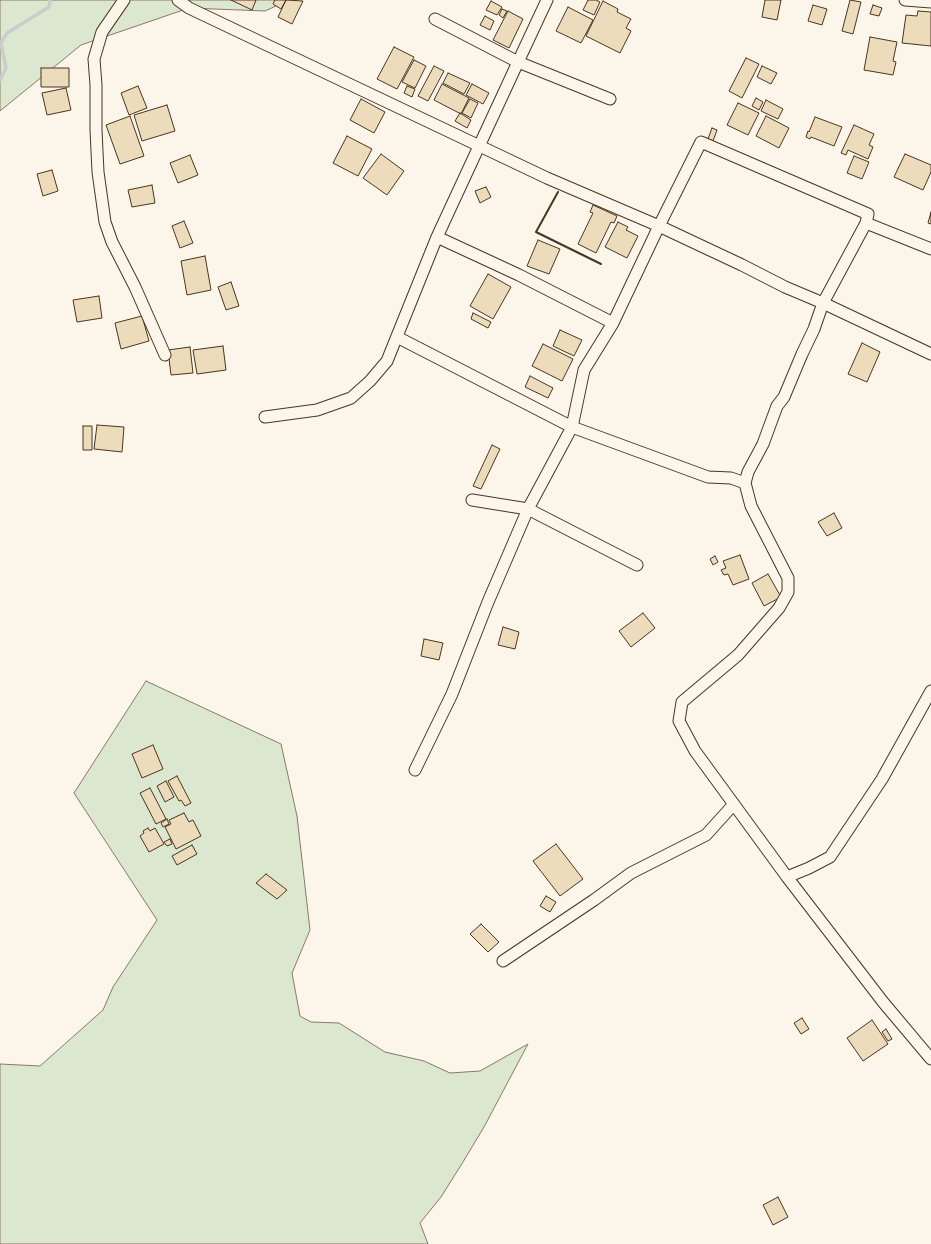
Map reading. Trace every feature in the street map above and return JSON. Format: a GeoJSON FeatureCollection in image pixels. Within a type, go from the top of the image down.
{"type":"FeatureCollection","features":[{"type":"Feature","properties":{"kind":"street"},"geometry":{"type":"LineString","coordinates":[[124,0],[102,32],[94,59],[98,172],[105,222],[112,242],[135,287],[165,355]]}},
{"type":"Feature","properties":{"kind":"street"},"geometry":{"type":"LineString","coordinates":[[178,0],[189,8],[203,15],[547,178],[659,226],[785,287],[823,303],[931,354]]}},
{"type":"Feature","properties":{"kind":"street"},"geometry":{"type":"LineString","coordinates":[[265,417],[317,410],[351,398],[370,381],[387,361],[437,237],[547,0]]}},
{"type":"Feature","properties":{"kind":"street"},"geometry":{"type":"LineString","coordinates":[[905,0],[931,2]]}},
{"type":"Feature","properties":{"kind":"street"},"geometry":{"type":"LineString","coordinates":[[435,19],[518,62],[610,99]]}},
{"type":"Feature","properties":{"kind":"street"},"geometry":{"type":"LineString","coordinates":[[415,770],[452,694],[488,602],[528,509],[572,427],[584,370],[613,323],[701,142],[868,214],[866,223],[823,303],[814,329],[784,397],[777,406],[762,444],[748,472],[745,483],[751,506],[788,578],[788,592],[779,608],[738,655],[682,702],[679,721],[695,751],[786,877],[883,1002],[931,1059]]}},
{"type":"Feature","properties":{"kind":"street"},"geometry":{"type":"LineString","coordinates":[[866,223],[931,249]]}},
{"type":"Feature","properties":{"kind":"street"},"geometry":{"type":"LineString","coordinates":[[437,237],[519,275],[613,323]]}},
{"type":"Feature","properties":{"kind":"street"},"geometry":{"type":"LineString","coordinates":[[397,337],[572,427],[708,477],[732,478],[745,483]]}},
{"type":"Feature","properties":{"kind":"street"},"geometry":{"type":"LineString","coordinates":[[472,500],[528,509],[637,564]]}},
{"type":"Feature","properties":{"kind":"street"},"geometry":{"type":"LineString","coordinates":[[786,877],[809,868],[830,857],[882,778],[931,691]]}},
{"type":"Feature","properties":{"kind":"street"},"geometry":{"type":"LineString","coordinates":[[504,961],[631,873],[706,835],[734,804]]}},
{"type":"Feature","properties":{"kind":"green space"},"geometry":{"type":"Polygon","coordinates":[[[0,0],[289,0],[265,11],[189,8],[81,45],[0,111],[0,0]]]}},
{"type":"Feature","properties":{"kind":"green space"},"geometry":{"type":"Polygon","coordinates":[[[146,681],[281,744],[297,816],[310,930],[292,973],[300,1016],[311,1022],[339,1023],[385,1052],[424,1061],[450,1073],[480,1071],[528,1044],[484,1127],[463,1162],[441,1197],[420,1223],[428,1244],[0,1244],[0,1064],[40,1066],[103,1010],[113,987],[157,920],[74,793],[146,681]]]}},
{"type":"Feature","properties":{"kind":"building"},"geometry":{"type":"Polygon","coordinates":[[[231,0],[256,0],[252,10],[231,0]]]}},
{"type":"Feature","properties":{"kind":"building"},"geometry":{"type":"Polygon","coordinates":[[[275,0],[286,0],[281,9],[273,4],[275,0]]]}},
{"type":"Feature","properties":{"kind":"building"},"geometry":{"type":"Polygon","coordinates":[[[286,0],[303,1],[292,24],[278,17],[286,0]]]}},
{"type":"Feature","properties":{"kind":"building"},"geometry":{"type":"Polygon","coordinates":[[[588,0],[596,0],[600,2],[594,15],[583,10],[588,0]]]}},
{"type":"Feature","properties":{"kind":"building"},"geometry":{"type":"Polygon","coordinates":[[[765,0],[781,0],[777,20],[762,17],[765,0]]]}},
{"type":"Feature","properties":{"kind":"building"},"geometry":{"type":"Polygon","coordinates":[[[850,0],[861,2],[853,34],[842,31],[850,0]]]}},
{"type":"Feature","properties":{"kind":"building"},"geometry":{"type":"Polygon","coordinates":[[[491,1],[502,7],[497,15],[486,10],[491,1]]]}},
{"type":"Feature","properties":{"kind":"building"},"geometry":{"type":"Polygon","coordinates":[[[603,1],[618,9],[617,12],[631,19],[626,28],[631,31],[620,53],[586,36],[603,1]]]}},
{"type":"Feature","properties":{"kind":"building"},"geometry":{"type":"Polygon","coordinates":[[[813,5],[827,9],[822,25],[808,21],[813,5]]]}},
{"type":"Feature","properties":{"kind":"building"},"geometry":{"type":"Polygon","coordinates":[[[873,5],[882,8],[879,16],[870,14],[873,5]]]}},
{"type":"Feature","properties":{"kind":"building"},"geometry":{"type":"Polygon","coordinates":[[[568,7],[593,20],[581,43],[556,31],[568,7]]]}},
{"type":"Feature","properties":{"kind":"building"},"geometry":{"type":"Polygon","coordinates":[[[502,9],[507,11],[503,18],[499,15],[502,9]]]}},
{"type":"Feature","properties":{"kind":"building"},"geometry":{"type":"Polygon","coordinates":[[[508,11],[523,19],[509,48],[493,40],[508,11]]]}},
{"type":"Feature","properties":{"kind":"building"},"geometry":{"type":"Polygon","coordinates":[[[918,11],[931,12],[931,46],[902,43],[906,15],[917,16],[918,11]]]}},
{"type":"Feature","properties":{"kind":"building"},"geometry":{"type":"Polygon","coordinates":[[[485,16],[494,21],[490,30],[480,25],[485,16]]]}},
{"type":"Feature","properties":{"kind":"building"},"geometry":{"type":"Polygon","coordinates":[[[870,37],[897,42],[893,61],[896,62],[893,75],[864,70],[870,37]]]}},
{"type":"Feature","properties":{"kind":"building"},"geometry":{"type":"Polygon","coordinates":[[[394,47],[414,57],[397,89],[377,79],[394,47]]]}},
{"type":"Feature","properties":{"kind":"building"},"geometry":{"type":"Polygon","coordinates":[[[746,58],[759,64],[742,98],[729,91],[746,58]]]}},
{"type":"Feature","properties":{"kind":"building"},"geometry":{"type":"Polygon","coordinates":[[[414,60],[426,66],[415,88],[402,82],[414,60]]]}},
{"type":"Feature","properties":{"kind":"building"},"geometry":{"type":"Polygon","coordinates":[[[434,66],[444,71],[428,101],[418,96],[434,66]]]}},
{"type":"Feature","properties":{"kind":"building"},"geometry":{"type":"Polygon","coordinates":[[[762,66],[777,73],[771,84],[757,77],[762,66]]]}},
{"type":"Feature","properties":{"kind":"building"},"geometry":{"type":"Polygon","coordinates":[[[41,68],[69,68],[69,87],[41,87],[41,68]]]}},
{"type":"Feature","properties":{"kind":"building"},"geometry":{"type":"Polygon","coordinates":[[[448,73],[470,83],[464,94],[443,83],[448,73]]]}},
{"type":"Feature","properties":{"kind":"building"},"geometry":{"type":"Polygon","coordinates":[[[442,84],[469,98],[461,114],[434,100],[442,84]]]}},
{"type":"Feature","properties":{"kind":"building"},"geometry":{"type":"Polygon","coordinates":[[[472,84],[489,93],[483,104],[466,95],[472,84]]]}},
{"type":"Feature","properties":{"kind":"building"},"geometry":{"type":"Polygon","coordinates":[[[138,86],[147,108],[129,115],[121,93],[138,86]]]}},
{"type":"Feature","properties":{"kind":"building"},"geometry":{"type":"Polygon","coordinates":[[[407,86],[415,89],[412,97],[404,93],[407,86]]]}},
{"type":"Feature","properties":{"kind":"building"},"geometry":{"type":"Polygon","coordinates":[[[66,88],[71,110],[47,115],[42,93],[66,88]]]}},
{"type":"Feature","properties":{"kind":"building"},"geometry":{"type":"Polygon","coordinates":[[[756,98],[763,102],[759,110],[752,106],[756,98]]]}},
{"type":"Feature","properties":{"kind":"building"},"geometry":{"type":"Polygon","coordinates":[[[361,99],[385,112],[374,133],[350,120],[361,99]]]}},
{"type":"Feature","properties":{"kind":"building"},"geometry":{"type":"Polygon","coordinates":[[[470,99],[478,103],[471,118],[462,113],[470,99]]]}},
{"type":"Feature","properties":{"kind":"building"},"geometry":{"type":"Polygon","coordinates":[[[766,100],[783,109],[778,119],[761,111],[766,100]]]}},
{"type":"Feature","properties":{"kind":"building"},"geometry":{"type":"Polygon","coordinates":[[[738,103],[759,113],[748,135],[727,125],[738,103]]]}},
{"type":"Feature","properties":{"kind":"building"},"geometry":{"type":"Polygon","coordinates":[[[167,105],[175,131],[142,141],[134,115],[167,105]]]}},
{"type":"Feature","properties":{"kind":"building"},"geometry":{"type":"Polygon","coordinates":[[[460,113],[471,120],[467,128],[455,121],[460,113]]]}},
{"type":"Feature","properties":{"kind":"building"},"geometry":{"type":"Polygon","coordinates":[[[130,116],[144,156],[120,164],[106,125],[130,116]]]}},
{"type":"Feature","properties":{"kind":"building"},"geometry":{"type":"Polygon","coordinates":[[[766,116],[789,128],[779,148],[756,136],[766,116]]]}},
{"type":"Feature","properties":{"kind":"building"},"geometry":{"type":"Polygon","coordinates":[[[815,117],[842,127],[834,146],[811,137],[810,139],[806,137],[815,117]]]}},
{"type":"Feature","properties":{"kind":"building"},"geometry":{"type":"Polygon","coordinates":[[[854,125],[874,134],[869,145],[873,147],[868,159],[848,150],[846,155],[841,153],[854,125]]]}},
{"type":"Feature","properties":{"kind":"building"},"geometry":{"type":"Polygon","coordinates":[[[712,128],[717,130],[713,141],[708,139],[712,128]]]}},
{"type":"Feature","properties":{"kind":"building"},"geometry":{"type":"Polygon","coordinates":[[[347,136],[372,149],[358,176],[333,163],[347,136]]]}},
{"type":"Feature","properties":{"kind":"building"},"geometry":{"type":"Polygon","coordinates":[[[381,154],[404,171],[387,195],[363,178],[381,154]]]}},
{"type":"Feature","properties":{"kind":"building"},"geometry":{"type":"Polygon","coordinates":[[[905,154],[931,165],[931,172],[923,190],[894,177],[905,154]]]}},
{"type":"Feature","properties":{"kind":"building"},"geometry":{"type":"Polygon","coordinates":[[[190,155],[198,175],[178,183],[170,163],[190,155]]]}},
{"type":"Feature","properties":{"kind":"building"},"geometry":{"type":"Polygon","coordinates":[[[854,156],[869,162],[862,179],[847,173],[854,156]]]}},
{"type":"Feature","properties":{"kind":"building"},"geometry":{"type":"Polygon","coordinates":[[[52,170],[58,191],[43,196],[37,174],[52,170]]]}},
{"type":"Feature","properties":{"kind":"building"},"geometry":{"type":"Polygon","coordinates":[[[152,185],[155,203],[132,207],[128,190],[152,185]]]}},
{"type":"Feature","properties":{"kind":"building"},"geometry":{"type":"Polygon","coordinates":[[[486,187],[491,197],[480,203],[475,191],[486,187]]]}},
{"type":"Feature","properties":{"kind":"building"},"geometry":{"type":"Polygon","coordinates":[[[593,205],[617,216],[614,223],[611,222],[596,253],[578,244],[593,213],[590,212],[593,205]]]}},
{"type":"Feature","properties":{"kind":"building"},"geometry":{"type":"Polygon","coordinates":[[[931,212],[931,224],[928,223],[931,212]]]}},
{"type":"Feature","properties":{"kind":"building"},"geometry":{"type":"Polygon","coordinates":[[[184,221],[193,243],[180,248],[172,226],[184,221]]]}},
{"type":"Feature","properties":{"kind":"building"},"geometry":{"type":"Polygon","coordinates":[[[618,222],[628,227],[626,230],[638,236],[627,258],[605,247],[618,222]]]}},
{"type":"Feature","properties":{"kind":"building"},"geometry":{"type":"Polygon","coordinates":[[[538,240],[560,249],[549,274],[527,266],[538,240]]]}},
{"type":"Feature","properties":{"kind":"building"},"geometry":{"type":"Polygon","coordinates":[[[205,256],[211,290],[187,295],[181,261],[205,256]]]}},
{"type":"Feature","properties":{"kind":"building"},"geometry":{"type":"Polygon","coordinates":[[[488,274],[511,287],[493,319],[470,306],[488,274]]]}},
{"type":"Feature","properties":{"kind":"building"},"geometry":{"type":"Polygon","coordinates":[[[231,282],[239,306],[226,310],[218,287],[231,282]]]}},
{"type":"Feature","properties":{"kind":"building"},"geometry":{"type":"Polygon","coordinates":[[[99,296],[102,318],[77,322],[73,300],[99,296]]]}},
{"type":"Feature","properties":{"kind":"building"},"geometry":{"type":"Polygon","coordinates":[[[473,313],[491,322],[488,328],[471,319],[473,313]]]}},
{"type":"Feature","properties":{"kind":"building"},"geometry":{"type":"Polygon","coordinates":[[[142,316],[149,341],[121,349],[115,323],[142,316]]]}},
{"type":"Feature","properties":{"kind":"building"},"geometry":{"type":"Polygon","coordinates":[[[560,330],[582,340],[574,356],[553,346],[560,330]]]}},
{"type":"Feature","properties":{"kind":"building"},"geometry":{"type":"Polygon","coordinates":[[[862,343],[880,352],[867,382],[848,374],[862,343]]]}},
{"type":"Feature","properties":{"kind":"building"},"geometry":{"type":"Polygon","coordinates":[[[543,344],[573,359],[562,381],[532,366],[543,344]]]}},
{"type":"Feature","properties":{"kind":"building"},"geometry":{"type":"Polygon","coordinates":[[[223,346],[226,370],[197,374],[193,350],[223,346]]]}},
{"type":"Feature","properties":{"kind":"building"},"geometry":{"type":"Polygon","coordinates":[[[190,347],[193,373],[171,375],[168,350],[190,347]]]}},
{"type":"Feature","properties":{"kind":"building"},"geometry":{"type":"Polygon","coordinates":[[[530,376],[553,388],[548,398],[525,387],[530,376]]]}},
{"type":"Feature","properties":{"kind":"building"},"geometry":{"type":"Polygon","coordinates":[[[97,425],[124,427],[122,452],[94,449],[97,425]]]}},
{"type":"Feature","properties":{"kind":"building"},"geometry":{"type":"Polygon","coordinates":[[[83,426],[92,426],[92,450],[83,450],[83,426]]]}},
{"type":"Feature","properties":{"kind":"building"},"geometry":{"type":"Polygon","coordinates":[[[492,445],[500,449],[481,489],[473,486],[492,445]]]}},
{"type":"Feature","properties":{"kind":"building"},"geometry":{"type":"Polygon","coordinates":[[[834,513],[842,528],[827,536],[818,522],[834,513]]]}},
{"type":"Feature","properties":{"kind":"building"},"geometry":{"type":"Polygon","coordinates":[[[740,555],[749,579],[733,585],[728,574],[724,575],[721,570],[726,568],[723,561],[740,555]]]}},
{"type":"Feature","properties":{"kind":"building"},"geometry":{"type":"Polygon","coordinates":[[[715,556],[718,562],[713,565],[710,559],[715,556]]]}},
{"type":"Feature","properties":{"kind":"building"},"geometry":{"type":"Polygon","coordinates":[[[768,574],[781,597],[764,606],[752,583],[768,574]]]}},
{"type":"Feature","properties":{"kind":"building"},"geometry":{"type":"Polygon","coordinates":[[[643,613],[655,628],[631,647],[619,631],[643,613]]]}},
{"type":"Feature","properties":{"kind":"building"},"geometry":{"type":"Polygon","coordinates":[[[503,627],[519,632],[515,649],[498,645],[503,627]]]}},
{"type":"Feature","properties":{"kind":"building"},"geometry":{"type":"Polygon","coordinates":[[[424,639],[443,643],[439,660],[421,656],[424,639]]]}},
{"type":"Feature","properties":{"kind":"building"},"geometry":{"type":"Polygon","coordinates":[[[153,745],[163,769],[142,778],[132,754],[153,745]]]}},
{"type":"Feature","properties":{"kind":"building"},"geometry":{"type":"Polygon","coordinates":[[[177,776],[191,803],[185,806],[181,800],[179,801],[168,781],[177,776]]]}},
{"type":"Feature","properties":{"kind":"building"},"geometry":{"type":"Polygon","coordinates":[[[166,781],[174,797],[165,802],[157,786],[166,781]]]}},
{"type":"Feature","properties":{"kind":"building"},"geometry":{"type":"Polygon","coordinates":[[[150,788],[166,819],[156,824],[140,793],[150,788]]]}},
{"type":"Feature","properties":{"kind":"building"},"geometry":{"type":"Polygon","coordinates":[[[184,813],[189,822],[193,820],[201,836],[176,849],[165,827],[171,824],[169,820],[184,813]]]}},
{"type":"Feature","properties":{"kind":"building"},"geometry":{"type":"Polygon","coordinates":[[[167,819],[169,824],[163,827],[161,823],[167,819]]]}},
{"type":"Feature","properties":{"kind":"building"},"geometry":{"type":"Polygon","coordinates":[[[148,828],[150,831],[155,828],[164,844],[149,852],[140,836],[144,833],[143,831],[148,828]]]}},
{"type":"Feature","properties":{"kind":"building"},"geometry":{"type":"Polygon","coordinates":[[[170,839],[172,844],[167,846],[164,842],[170,839]]]}},
{"type":"Feature","properties":{"kind":"building"},"geometry":{"type":"Polygon","coordinates":[[[556,844],[583,879],[560,896],[533,861],[556,844]]]}},
{"type":"Feature","properties":{"kind":"building"},"geometry":{"type":"Polygon","coordinates":[[[192,845],[197,854],[177,865],[172,856],[192,845]]]}},
{"type":"Feature","properties":{"kind":"building"},"geometry":{"type":"Polygon","coordinates":[[[266,874],[287,890],[277,899],[256,883],[266,874]]]}},
{"type":"Feature","properties":{"kind":"building"},"geometry":{"type":"Polygon","coordinates":[[[546,896],[556,902],[550,912],[540,906],[546,896]]]}},
{"type":"Feature","properties":{"kind":"building"},"geometry":{"type":"Polygon","coordinates":[[[481,924],[499,942],[488,952],[470,934],[481,924]]]}},
{"type":"Feature","properties":{"kind":"building"},"geometry":{"type":"Polygon","coordinates":[[[802,1018],[809,1029],[801,1034],[794,1023],[802,1018]]]}},
{"type":"Feature","properties":{"kind":"building"},"geometry":{"type":"Polygon","coordinates":[[[872,1020],[888,1044],[863,1061],[847,1038],[872,1020]]]}},
{"type":"Feature","properties":{"kind":"building"},"geometry":{"type":"Polygon","coordinates":[[[886,1029],[892,1039],[888,1041],[882,1032],[886,1029]]]}},
{"type":"Feature","properties":{"kind":"building"},"geometry":{"type":"Polygon","coordinates":[[[778,1197],[788,1217],[773,1225],[763,1205],[778,1197]]]}},
{"type":"Feature","properties":{"kind":"waterway"},"geometry":{"type":"LineString","coordinates":[[0,80],[6,68],[1,43],[7,33],[49,7],[50,0]]}},
{"type":"Feature","properties":{"kind":"wall"},"geometry":{"type":"LineString","coordinates":[[558,192],[536,232],[601,264]]}}]}
